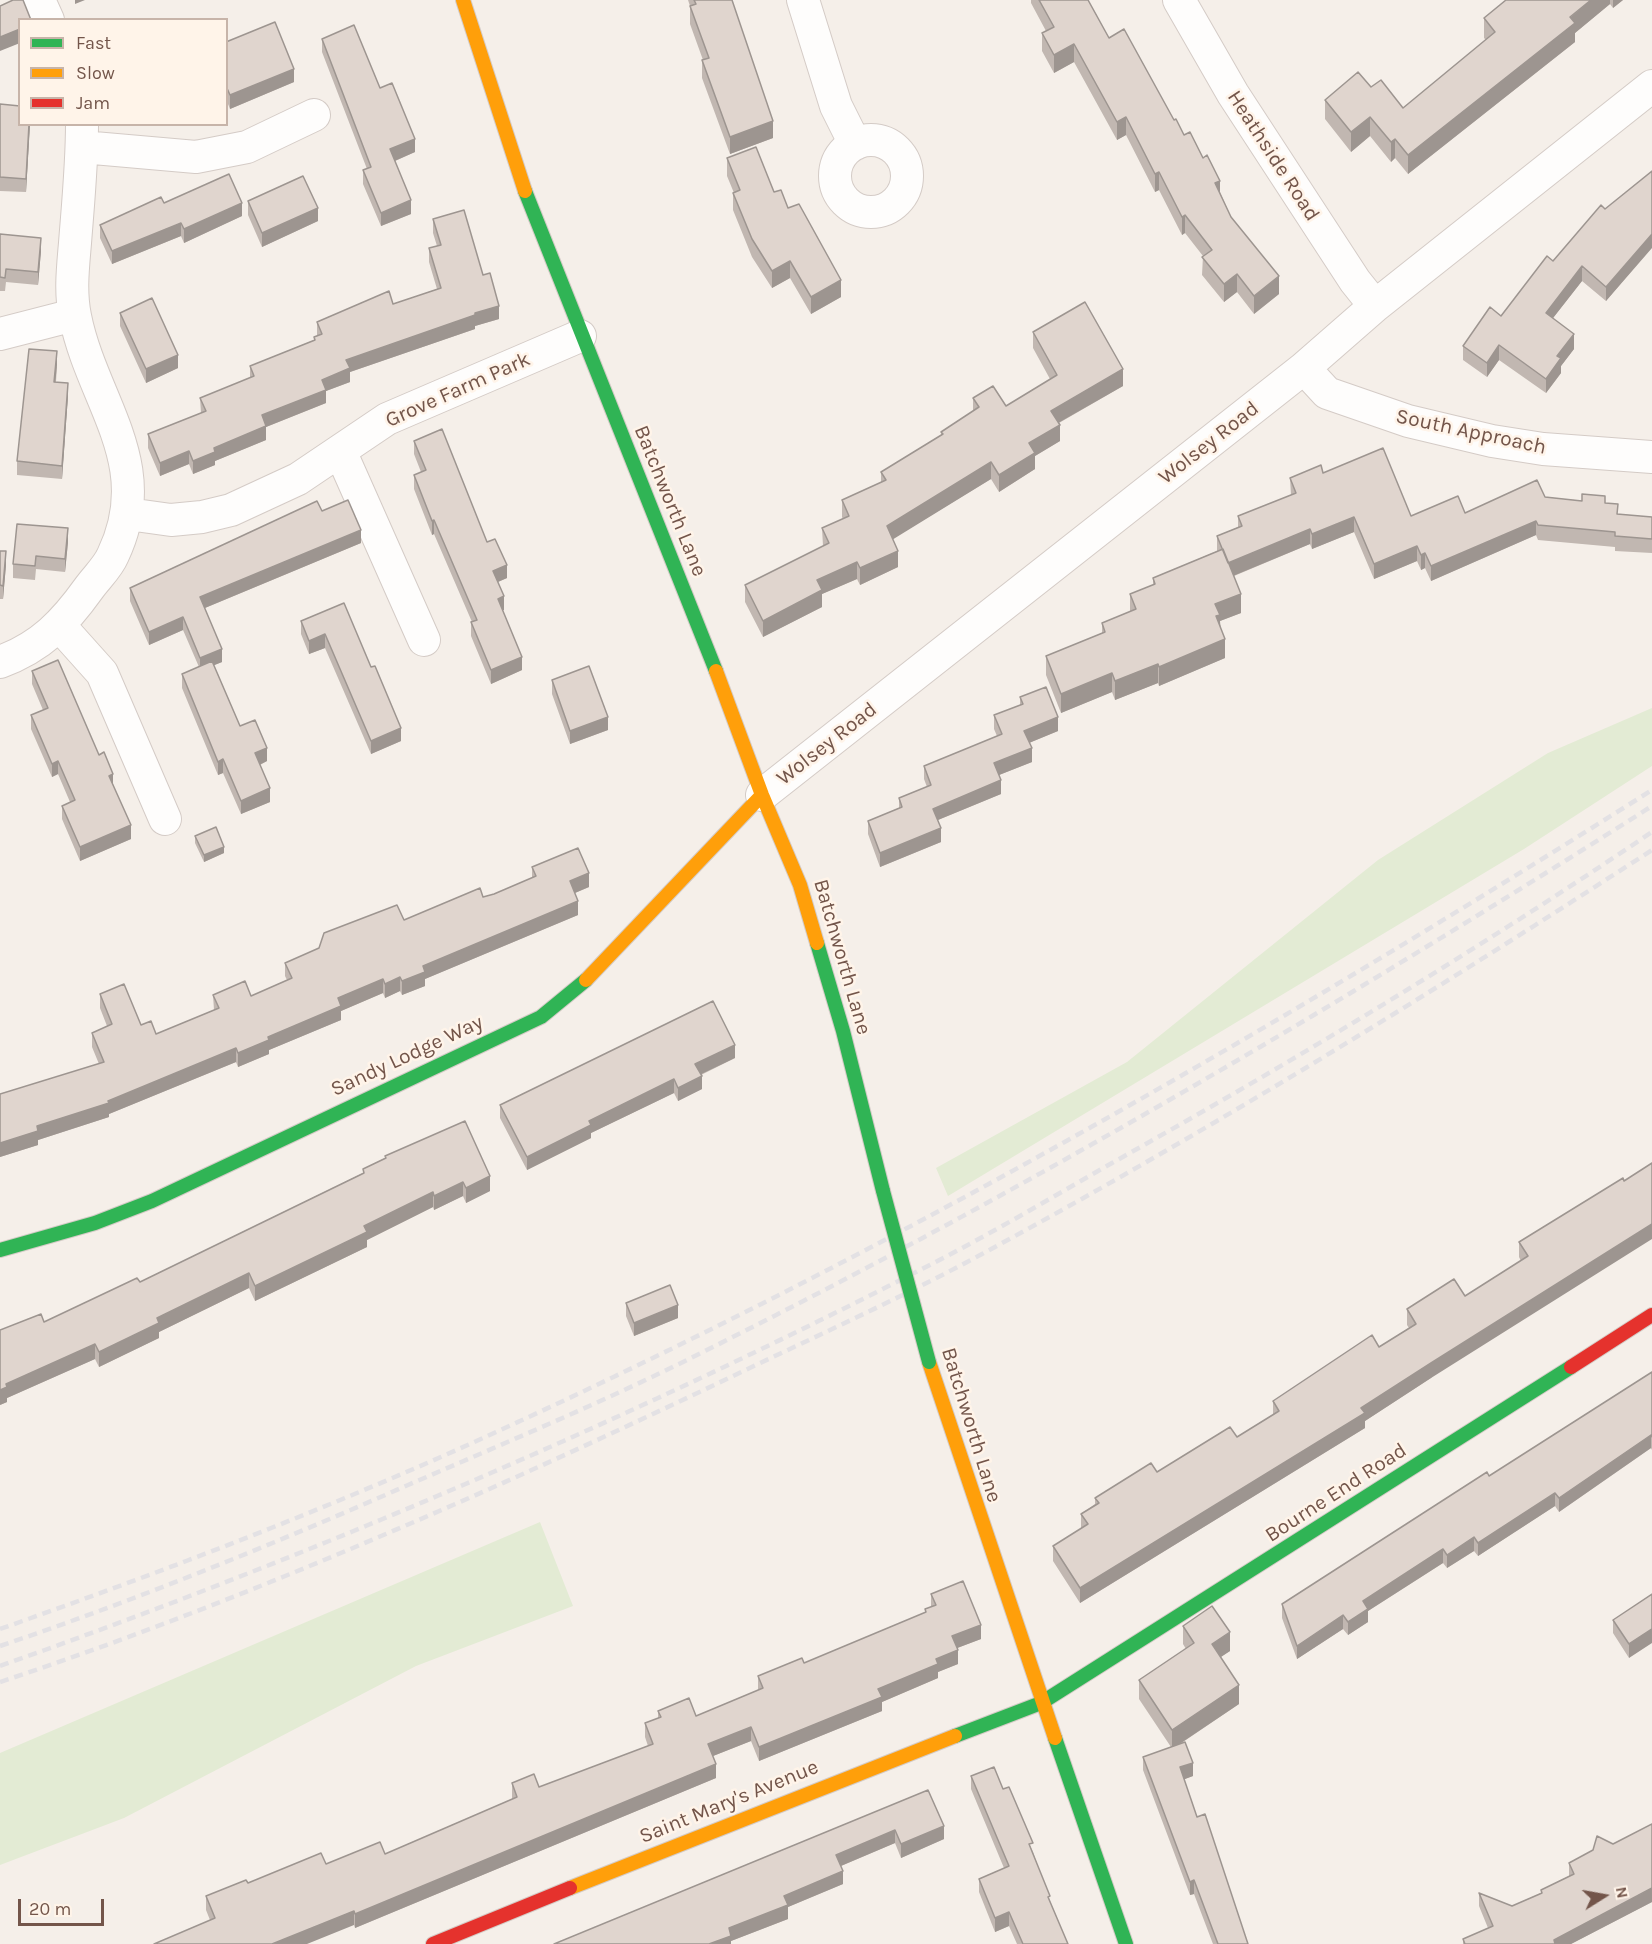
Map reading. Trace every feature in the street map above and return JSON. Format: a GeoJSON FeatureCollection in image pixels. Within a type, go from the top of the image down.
{"type":"FeatureCollection","features":[{"type":"Feature","properties":{"kind":"street"},"geometry":{"type":"LineString","coordinates":[[39,0],[47,18]]}},
{"type":"Feature","properties":{"kind":"street","name":"Batchworth Lane"},"geometry":{"type":"LineString","coordinates":[[463,0],[508,142],[580,336],[800,885],[843,1031],[929,1362],[1041,1703],[1126,1944]]}},
{"type":"Feature","properties":{"kind":"street"},"geometry":{"type":"LineString","coordinates":[[803,0],[836,106],[855,144]]}},
{"type":"Feature","properties":{"kind":"street","name":"Heathside Road"},"geometry":{"type":"LineString","coordinates":[[1179,0],[1233,94],[1355,281],[1375,306]]}},
{"type":"Feature","properties":{"kind":"street","name":"Wolsey Road"},"geometry":{"type":"LineString","coordinates":[[762,795],[1304,368],[1375,306],[1652,86]]}},
{"type":"Feature","properties":{"kind":"street"},"geometry":{"type":"LineString","coordinates":[[0,662],[40,644],[59,625],[113,556],[128,514],[128,477],[123,446],[89,361],[74,315],[72,279],[82,136],[196,157],[247,147],[314,115]]}},
{"type":"Feature","properties":{"kind":"street"},"geometry":{"type":"LineString","coordinates":[[0,334],[74,315]]}},
{"type":"Feature","properties":{"kind":"street","name":"Grove Farm Park"},"geometry":{"type":"LineString","coordinates":[[128,514],[171,520],[202,517],[231,510],[298,479],[340,453],[387,419],[580,336]]}},
{"type":"Feature","properties":{"kind":"street","name":"South Approach"},"geometry":{"type":"LineString","coordinates":[[1304,368],[1327,393],[1408,421],[1492,441],[1543,449],[1652,457]]}},
{"type":"Feature","properties":{"kind":"street"},"geometry":{"type":"LineString","coordinates":[[340,453],[424,640]]}},
{"type":"Feature","properties":{"kind":"street"},"geometry":{"type":"LineString","coordinates":[[59,625],[102,673],[165,819]]}},
{"type":"Feature","properties":{"kind":"street","name":"Sandy Lodge Way"},"geometry":{"type":"LineString","coordinates":[[0,1250],[95,1223],[153,1201],[541,1017],[579,988],[762,795]]}},
{"type":"Feature","properties":{"kind":"street","name":"Bourne End Road"},"geometry":{"type":"LineString","coordinates":[[1041,1703],[1652,1316]]}},
{"type":"Feature","properties":{"kind":"street","name":"Saint Mary's Avenue"},"geometry":{"type":"LineString","coordinates":[[433,1944],[730,1823],[1041,1703]]}},
{"type":"Feature","properties":{"kind":"green space"},"geometry":{"type":"Polygon","coordinates":[[[1652,708],[1652,766],[1524,849],[948,1196],[936,1168],[1127,1062],[1378,860],[1548,753],[1652,708]]]}},
{"type":"Feature","properties":{"kind":"green space"},"geometry":{"type":"Polygon","coordinates":[[[540,1522],[573,1606],[416,1666],[124,1818],[0,1865],[0,1753],[540,1522]]]}},
{"type":"Feature","properties":{"kind":"building"},"geometry":{"type":"Polygon","coordinates":[[[13,0],[23,0],[30,18],[18,18],[18,30],[0,37],[0,6],[13,0]]]}},
{"type":"Feature","properties":{"kind":"building"},"geometry":{"type":"Polygon","coordinates":[[[694,0],[732,0],[773,121],[730,137],[702,60],[709,58],[690,6],[696,4],[694,0]]]}},
{"type":"Feature","properties":{"kind":"building"},"geometry":{"type":"Polygon","coordinates":[[[1039,0],[1088,0],[1109,38],[1124,29],[1174,120],[1176,119],[1184,135],[1190,132],[1203,158],[1207,155],[1220,181],[1215,183],[1231,217],[1279,276],[1254,296],[1237,274],[1224,284],[1202,257],[1212,250],[1185,215],[1182,217],[1159,172],[1155,174],[1126,117],[1117,122],[1074,44],[1054,55],[1042,33],[1054,27],[1039,0]]]}},
{"type":"Feature","properties":{"kind":"building"},"geometry":{"type":"Polygon","coordinates":[[[1506,0],[1591,0],[1570,17],[1575,23],[1408,155],[1395,139],[1391,142],[1370,117],[1351,132],[1325,100],[1358,72],[1371,87],[1381,80],[1403,108],[1495,32],[1484,18],[1506,0]]]}},
{"type":"Feature","properties":{"kind":"building"},"geometry":{"type":"Polygon","coordinates":[[[275,22],[294,69],[230,95],[228,90],[228,41],[275,22]]]}},
{"type":"Feature","properties":{"kind":"building"},"geometry":{"type":"Polygon","coordinates":[[[354,25],[380,88],[392,83],[415,139],[390,149],[411,200],[381,213],[363,170],[371,167],[322,39],[354,25]]]}},
{"type":"Feature","properties":{"kind":"building"},"geometry":{"type":"Polygon","coordinates":[[[0,104],[18,106],[18,126],[29,126],[26,179],[0,177],[0,104]]]}},
{"type":"Feature","properties":{"kind":"building"},"geometry":{"type":"Polygon","coordinates":[[[756,147],[774,192],[781,190],[788,208],[799,204],[841,280],[811,297],[790,261],[772,271],[752,239],[733,193],[740,190],[727,158],[756,147]]]}},
{"type":"Feature","properties":{"kind":"building"},"geometry":{"type":"Polygon","coordinates":[[[1652,171],[1652,234],[1606,287],[1582,266],[1546,313],[1574,334],[1557,356],[1561,358],[1546,379],[1499,345],[1487,363],[1463,346],[1490,307],[1501,316],[1547,256],[1553,261],[1601,205],[1605,209],[1652,171]]]}},
{"type":"Feature","properties":{"kind":"building"},"geometry":{"type":"Polygon","coordinates":[[[229,174],[242,203],[184,229],[181,223],[112,251],[100,225],[161,197],[164,203],[229,174]]]}},
{"type":"Feature","properties":{"kind":"building"},"geometry":{"type":"Polygon","coordinates":[[[303,176],[318,208],[262,233],[248,201],[303,176]]]}},
{"type":"Feature","properties":{"kind":"building"},"geometry":{"type":"Polygon","coordinates":[[[464,210],[483,275],[490,273],[499,306],[346,360],[350,368],[322,380],[326,390],[262,415],[266,426],[214,448],[215,452],[193,461],[189,451],[160,463],[148,434],[206,411],[200,398],[254,376],[250,366],[315,340],[314,337],[322,334],[317,322],[389,291],[393,304],[441,288],[429,248],[441,245],[433,219],[464,210]]]}},
{"type":"Feature","properties":{"kind":"building"},"geometry":{"type":"Polygon","coordinates":[[[0,234],[41,238],[38,272],[6,269],[5,278],[0,277],[0,234]]]}},
{"type":"Feature","properties":{"kind":"building"},"geometry":{"type":"Polygon","coordinates":[[[152,298],[178,355],[146,369],[120,313],[152,298]]]}},
{"type":"Feature","properties":{"kind":"building"},"geometry":{"type":"Polygon","coordinates":[[[1085,302],[1123,369],[1051,411],[1060,425],[1029,443],[1035,453],[999,475],[991,462],[887,526],[898,551],[860,568],[857,562],[817,580],[822,590],[763,621],[745,585],[829,543],[822,528],[849,516],[842,500],[886,480],[881,472],[943,434],[941,432],[979,407],[973,398],[993,386],[1006,406],[1057,375],[1033,332],[1085,302]]]}},
{"type":"Feature","properties":{"kind":"building"},"geometry":{"type":"Polygon","coordinates":[[[29,349],[57,351],[54,382],[68,383],[62,466],[17,461],[29,349]]]}},
{"type":"Feature","properties":{"kind":"building"},"geometry":{"type":"Polygon","coordinates":[[[442,429],[487,542],[495,539],[507,565],[493,571],[504,596],[498,599],[522,657],[491,670],[471,622],[477,620],[434,520],[432,521],[414,475],[426,470],[414,441],[442,429]]]}},
{"type":"Feature","properties":{"kind":"building"},"geometry":{"type":"Polygon","coordinates":[[[1383,448],[1411,516],[1458,496],[1465,513],[1537,480],[1545,497],[1582,501],[1582,494],[1605,496],[1605,503],[1618,504],[1617,514],[1652,517],[1652,539],[1615,536],[1615,532],[1538,525],[1536,521],[1431,566],[1425,553],[1421,555],[1417,546],[1374,564],[1354,517],[1312,534],[1310,529],[1228,563],[1217,536],[1242,526],[1238,516],[1296,493],[1290,478],[1321,465],[1323,473],[1383,448]]]}},
{"type":"Feature","properties":{"kind":"building"},"geometry":{"type":"Polygon","coordinates":[[[348,500],[361,530],[200,597],[222,649],[200,658],[183,617],[149,632],[130,588],[317,501],[322,511],[348,500]]]}},
{"type":"Feature","properties":{"kind":"building"},"geometry":{"type":"Polygon","coordinates":[[[17,524],[68,528],[65,559],[36,556],[35,566],[13,564],[17,524]]]}},
{"type":"Feature","properties":{"kind":"building"},"geometry":{"type":"Polygon","coordinates":[[[1223,549],[1241,594],[1215,604],[1220,615],[1216,616],[1225,639],[1159,667],[1158,664],[1115,681],[1112,673],[1061,694],[1046,656],[1105,632],[1102,623],[1136,609],[1130,594],[1155,584],[1153,578],[1223,549]]]}},
{"type":"Feature","properties":{"kind":"building"},"geometry":{"type":"Polygon","coordinates":[[[0,551],[6,551],[3,586],[0,585],[0,551]]]}},
{"type":"Feature","properties":{"kind":"building"},"geometry":{"type":"Polygon","coordinates":[[[344,603],[371,667],[375,666],[401,728],[371,741],[325,634],[309,641],[301,621],[344,603]]]}},
{"type":"Feature","properties":{"kind":"building"},"geometry":{"type":"Polygon","coordinates":[[[58,660],[99,755],[104,752],[113,774],[109,776],[131,825],[80,847],[62,806],[75,800],[58,761],[52,764],[31,715],[48,708],[32,671],[58,660]]]}},
{"type":"Feature","properties":{"kind":"building"},"geometry":{"type":"Polygon","coordinates":[[[212,661],[240,726],[255,720],[267,748],[255,753],[270,788],[241,801],[223,759],[218,762],[182,674],[212,661]]]}},
{"type":"Feature","properties":{"kind":"building"},"geometry":{"type":"Polygon","coordinates":[[[589,666],[608,717],[570,731],[552,680],[589,666]]]}},
{"type":"Feature","properties":{"kind":"building"},"geometry":{"type":"Polygon","coordinates":[[[1046,687],[1058,717],[1024,731],[1032,748],[994,763],[1001,780],[933,809],[941,828],[880,853],[868,821],[902,807],[899,798],[931,785],[924,766],[1002,734],[994,715],[1023,704],[1020,697],[1046,687]]]}},
{"type":"Feature","properties":{"kind":"building"},"geometry":{"type":"Polygon","coordinates":[[[216,827],[224,847],[204,855],[195,836],[216,827]]]}},
{"type":"Feature","properties":{"kind":"building"},"geometry":{"type":"Polygon","coordinates":[[[578,848],[589,873],[570,881],[578,901],[423,966],[425,972],[402,981],[400,977],[385,984],[383,979],[338,998],[341,1006],[268,1037],[269,1040],[238,1053],[236,1048],[108,1101],[109,1103],[37,1126],[38,1131],[0,1143],[0,1094],[104,1062],[92,1033],[112,1024],[100,994],[124,984],[141,1025],[151,1021],[156,1034],[219,1008],[213,995],[245,981],[251,996],[292,978],[285,963],[319,948],[324,933],[397,905],[404,920],[480,888],[483,897],[494,894],[536,876],[532,867],[578,848]]]}},
{"type":"Feature","properties":{"kind":"building"},"geometry":{"type":"Polygon","coordinates":[[[713,1001],[735,1045],[695,1064],[702,1076],[678,1088],[674,1079],[589,1121],[591,1125],[527,1157],[500,1105],[713,1001]]]}},
{"type":"Feature","properties":{"kind":"building"},"geometry":{"type":"Polygon","coordinates":[[[465,1121],[490,1176],[466,1188],[463,1182],[434,1196],[433,1192],[364,1226],[367,1232],[255,1286],[249,1273],[157,1318],[159,1323],[99,1352],[95,1344],[6,1384],[7,1387],[0,1390],[0,1330],[41,1314],[44,1322],[137,1278],[140,1282],[364,1173],[363,1169],[386,1158],[385,1156],[465,1121]]]}},
{"type":"Feature","properties":{"kind":"building"},"geometry":{"type":"Polygon","coordinates":[[[1652,1163],[1652,1224],[1361,1408],[1365,1413],[1080,1588],[1053,1546],[1088,1524],[1081,1514],[1099,1503],[1095,1498],[1151,1463],[1157,1472],[1230,1427],[1237,1437],[1279,1411],[1273,1401],[1372,1335],[1379,1347],[1416,1324],[1407,1309],[1454,1279],[1465,1296],[1528,1256],[1519,1242],[1623,1178],[1624,1181],[1652,1163]]]}},
{"type":"Feature","properties":{"kind":"building"},"geometry":{"type":"Polygon","coordinates":[[[670,1285],[678,1305],[634,1323],[626,1303],[670,1285]]]}},
{"type":"Feature","properties":{"kind":"building"},"geometry":{"type":"Polygon","coordinates":[[[1652,1372],[1652,1437],[1651,1435],[1559,1498],[1555,1493],[1478,1543],[1474,1537],[1447,1555],[1443,1549],[1363,1601],[1368,1609],[1348,1622],[1343,1615],[1297,1646],[1282,1604],[1487,1472],[1489,1476],[1652,1372]]]}},
{"type":"Feature","properties":{"kind":"building"},"geometry":{"type":"Polygon","coordinates":[[[963,1581],[981,1625],[952,1636],[958,1650],[936,1659],[938,1664],[878,1689],[882,1697],[759,1747],[751,1727],[708,1744],[716,1764],[355,1914],[354,1911],[272,1944],[154,1944],[215,1918],[206,1896],[246,1880],[248,1883],[321,1853],[326,1864],[380,1842],[385,1854],[517,1797],[512,1783],[534,1774],[539,1787],[653,1744],[645,1723],[661,1717],[658,1711],[689,1698],[696,1716],[763,1688],[758,1676],[802,1658],[804,1663],[926,1612],[925,1609],[936,1605],[931,1594],[963,1581]]]}},
{"type":"Feature","properties":{"kind":"building"},"geometry":{"type":"Polygon","coordinates":[[[1652,1594],[1652,1629],[1629,1644],[1613,1620],[1652,1594]]]}},
{"type":"Feature","properties":{"kind":"building"},"geometry":{"type":"Polygon","coordinates":[[[1212,1606],[1230,1632],[1212,1644],[1239,1685],[1172,1730],[1139,1680],[1194,1643],[1183,1626],[1212,1606]]]}},
{"type":"Feature","properties":{"kind":"building"},"geometry":{"type":"Polygon","coordinates":[[[1185,1742],[1193,1763],[1180,1767],[1197,1817],[1205,1814],[1248,1944],[1218,1944],[1194,1880],[1190,1882],[1143,1757],[1185,1742]]]}},
{"type":"Feature","properties":{"kind":"building"},"geometry":{"type":"Polygon","coordinates":[[[994,1767],[1003,1789],[1009,1787],[1033,1843],[1029,1844],[1068,1944],[1023,1944],[1009,1912],[995,1918],[979,1879],[1009,1866],[971,1776],[994,1767]]]}},
{"type":"Feature","properties":{"kind":"building"},"geometry":{"type":"Polygon","coordinates":[[[928,1790],[944,1826],[901,1844],[895,1830],[836,1855],[843,1871],[784,1896],[788,1905],[729,1928],[731,1936],[709,1944],[554,1944],[928,1790]]]}},
{"type":"Feature","properties":{"kind":"building"},"geometry":{"type":"Polygon","coordinates":[[[1652,1824],[1652,1888],[1554,1940],[1555,1944],[1465,1944],[1463,1939],[1493,1926],[1479,1893],[1512,1906],[1542,1893],[1541,1890],[1574,1874],[1569,1863],[1593,1850],[1597,1836],[1613,1844],[1652,1824]]]}},
{"type":"Feature","properties":{"kind":"railway"},"geometry":{"type":"LineString","coordinates":[[0,1629],[197,1557],[392,1478],[520,1421],[811,1279],[954,1203],[1237,1043],[1376,961],[1652,790]]}},
{"type":"Feature","properties":{"kind":"railway"},"geometry":{"type":"LineString","coordinates":[[0,1646],[155,1590],[307,1528],[554,1422],[697,1355],[941,1228],[1182,1093],[1418,952],[1652,806]]}},
{"type":"Feature","properties":{"kind":"railway"},"geometry":{"type":"LineString","coordinates":[[0,1666],[242,1576],[482,1477],[600,1425],[834,1314],[990,1233],[1249,1084],[1453,961],[1652,832]]}},
{"type":"Feature","properties":{"kind":"railway"},"geometry":{"type":"LineString","coordinates":[[0,1682],[175,1620],[403,1527],[609,1435],[926,1283],[1068,1207],[1321,1059],[1652,850]]}},
{"type":"Feature","properties":{"kind":"traffic: fast"},"geometry":{"type":"LineString","coordinates":[[525,191],[716,671]]}},
{"type":"Feature","properties":{"kind":"traffic: fast"},"geometry":{"type":"LineString","coordinates":[[817,943],[843,1031],[883,1191]]}},
{"type":"Feature","properties":{"kind":"traffic: fast"},"geometry":{"type":"LineString","coordinates":[[0,1250],[95,1223],[152,1201],[541,1017],[586,980]]}},
{"type":"Feature","properties":{"kind":"traffic: fast"},"geometry":{"type":"LineString","coordinates":[[883,1191],[929,1362]]}},
{"type":"Feature","properties":{"kind":"traffic: fast"},"geometry":{"type":"LineString","coordinates":[[955,1736],[1041,1703],[1571,1367]]}},
{"type":"Feature","properties":{"kind":"traffic: fast"},"geometry":{"type":"LineString","coordinates":[[1055,1738],[1126,1944]]}},
{"type":"Feature","properties":{"kind":"traffic: slow"},"geometry":{"type":"LineString","coordinates":[[463,0],[525,191]]}},
{"type":"Feature","properties":{"kind":"traffic: slow"},"geometry":{"type":"LineString","coordinates":[[716,671],[762,795],[800,885],[817,943]]}},
{"type":"Feature","properties":{"kind":"traffic: slow"},"geometry":{"type":"LineString","coordinates":[[586,980],[762,795]]}},
{"type":"Feature","properties":{"kind":"traffic: slow"},"geometry":{"type":"LineString","coordinates":[[929,1362],[1055,1738]]}},
{"type":"Feature","properties":{"kind":"traffic: slow"},"geometry":{"type":"LineString","coordinates":[[570,1888],[955,1736]]}},
{"type":"Feature","properties":{"kind":"traffic: jam"},"geometry":{"type":"LineString","coordinates":[[1571,1367],[1652,1315]]}},
{"type":"Feature","properties":{"kind":"traffic: jam"},"geometry":{"type":"LineString","coordinates":[[433,1944],[570,1888]]}}]}
